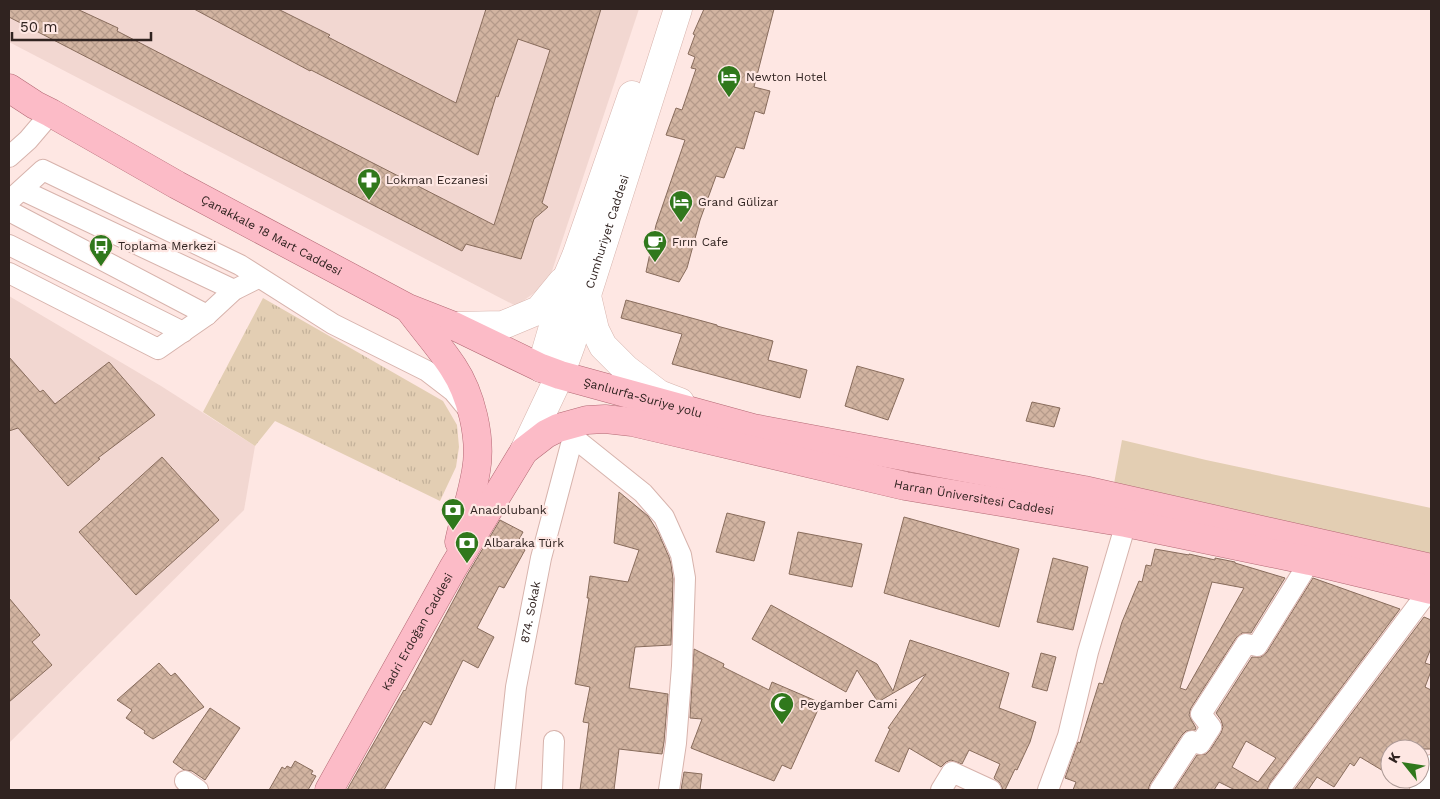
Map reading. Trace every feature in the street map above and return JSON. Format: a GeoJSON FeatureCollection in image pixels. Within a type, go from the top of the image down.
{"type":"FeatureCollection","features":[{"type":"Feature","properties":{"kind":"main road","name":"Cumhuriyet Caddesi"},"geometry":{"type":"LineString","coordinates":[[524,450],[551,372],[568,275],[662,9]]}},
{"type":"Feature","properties":{"kind":"main road","name":"Cumhuriyet Caddesi"},"geometry":{"type":"LineString","coordinates":[[551,372],[572,344],[678,9]]}},
{"type":"Feature","properties":{"kind":"main road","name":"Çanakkale 18 Mart Caddesi"},"geometry":{"type":"LineString","coordinates":[[9,88],[35,105],[177,185],[408,308],[454,326],[551,372]]}},
{"type":"Feature","properties":{"kind":"main road"},"geometry":{"type":"LineString","coordinates":[[454,326],[503,325],[539,310],[568,275]]}},
{"type":"Feature","properties":{"kind":"main road"},"geometry":{"type":"LineString","coordinates":[[587,295],[595,330],[599,338],[626,369],[659,394],[745,426]]}},
{"type":"Feature","properties":{"kind":"main road"},"geometry":{"type":"LineString","coordinates":[[408,308],[454,368],[466,392],[474,418],[477,447],[476,470],[453,568]]}},
{"type":"Feature","properties":{"kind":"main road","name":"Şanlıurfa-Suriye yolu"},"geometry":{"type":"LineString","coordinates":[[551,372],[745,426]]}},
{"type":"Feature","properties":{"kind":"main road","name":"Harran Üniversitesi Caddesi"},"geometry":{"type":"LineString","coordinates":[[524,450],[558,428],[587,420],[605,419],[632,422],[904,486],[1126,523],[1310,561],[1431,582]]}},
{"type":"Feature","properties":{"kind":"main road","name":"Harran Üniversitesi Caddesi"},"geometry":{"type":"LineString","coordinates":[[745,426],[1084,490],[1431,582]]}},
{"type":"Feature","properties":{"kind":"main road","name":"Kadri Erdoğan Caddesi"},"geometry":{"type":"LineString","coordinates":[[329,790],[453,568],[524,450]]}},
{"type":"Feature","properties":{"kind":"street"},"geometry":{"type":"LineString","coordinates":[[9,157],[28,140],[51,113]]}},
{"type":"Feature","properties":{"kind":"street"},"geometry":{"type":"LineString","coordinates":[[234,290],[15,195],[43,170],[240,265],[333,324],[428,371],[453,391],[474,418]]}},
{"type":"Feature","properties":{"kind":"street"},"geometry":{"type":"LineString","coordinates":[[9,211],[207,315]]}},
{"type":"Feature","properties":{"kind":"street"},"geometry":{"type":"LineString","coordinates":[[9,246],[183,332]]}},
{"type":"Feature","properties":{"kind":"street"},"geometry":{"type":"LineString","coordinates":[[9,273],[158,349],[207,315],[234,290],[258,278]]}},
{"type":"Feature","properties":{"kind":"street","name":"874. Sokak"},"geometry":{"type":"LineString","coordinates":[[505,790],[516,687],[541,558],[573,437],[643,493],[664,518],[681,556],[685,578],[682,666],[676,743],[669,790]]}},
{"type":"Feature","properties":{"kind":"street"},"geometry":{"type":"LineString","coordinates":[[1048,790],[1068,736],[1088,652],[1126,523]]}},
{"type":"Feature","properties":{"kind":"street"},"geometry":{"type":"LineString","coordinates":[[1160,790],[1192,740],[1200,744],[1211,727],[1201,714],[1246,644],[1257,646],[1310,561]]}},
{"type":"Feature","properties":{"kind":"street"},"geometry":{"type":"LineString","coordinates":[[1279,790],[1431,582]]}},
{"type":"Feature","properties":{"kind":"street"},"geometry":{"type":"LineString","coordinates":[[552,790],[554,741]]}},
{"type":"Feature","properties":{"kind":"street"},"geometry":{"type":"LineString","coordinates":[[1420,790],[1431,765]]}},
{"type":"Feature","properties":{"kind":"street"},"geometry":{"type":"LineString","coordinates":[[941,790],[952,772],[991,790]]}},
{"type":"Feature","properties":{"kind":"shaded area"},"geometry":{"type":"Polygon","coordinates":[[[9,9],[639,9],[548,283],[516,306],[9,42],[9,9]]]}},
{"type":"Feature","properties":{"kind":"shaded area"},"geometry":{"type":"Polygon","coordinates":[[[9,296],[161,386],[255,446],[244,510],[9,743],[9,296]]]}},
{"type":"Feature","properties":{"kind":"green space"},"geometry":{"type":"Polygon","coordinates":[[[263,298],[443,401],[457,425],[459,447],[456,467],[440,501],[275,421],[255,446],[203,412],[263,298]]]}},
{"type":"Feature","properties":{"kind":"green space"},"geometry":{"type":"Polygon","coordinates":[[[1122,440],[1431,508],[1431,558],[1113,489],[1122,440]]]}},
{"type":"Feature","properties":{"kind":"building"},"geometry":{"type":"Polygon","coordinates":[[[9,9],[77,9],[118,28],[117,31],[494,225],[550,50],[518,39],[498,97],[496,96],[478,155],[310,71],[194,9],[278,9],[456,103],[486,9],[601,9],[542,203],[548,207],[534,219],[521,259],[466,244],[462,251],[9,17],[9,9]]]}},
{"type":"Feature","properties":{"kind":"building"},"geometry":{"type":"Polygon","coordinates":[[[704,9],[774,9],[754,87],[770,91],[764,114],[755,111],[744,149],[736,147],[724,178],[716,176],[700,220],[687,268],[679,282],[646,272],[656,225],[685,140],[666,135],[676,108],[682,110],[696,69],[691,68],[695,57],[688,54],[695,35],[693,34],[704,9]]]}},
{"type":"Feature","properties":{"kind":"building"},"geometry":{"type":"Polygon","coordinates":[[[626,300],[773,341],[768,360],[807,370],[800,398],[672,364],[682,334],[621,318],[626,300]]]}},
{"type":"Feature","properties":{"kind":"building"},"geometry":{"type":"Polygon","coordinates":[[[9,357],[40,392],[43,390],[55,404],[109,362],[155,415],[98,458],[100,459],[68,486],[18,428],[9,431],[9,357]]]}},
{"type":"Feature","properties":{"kind":"building"},"geometry":{"type":"Polygon","coordinates":[[[857,366],[904,379],[888,420],[845,406],[857,366]]]}},
{"type":"Feature","properties":{"kind":"building"},"geometry":{"type":"Polygon","coordinates":[[[1032,402],[1060,408],[1054,427],[1026,421],[1032,402]]]}},
{"type":"Feature","properties":{"kind":"building"},"geometry":{"type":"Polygon","coordinates":[[[162,457],[219,520],[136,595],[79,532],[162,457]]]}},
{"type":"Feature","properties":{"kind":"building"},"geometry":{"type":"Polygon","coordinates":[[[619,492],[648,516],[658,532],[671,564],[673,579],[671,645],[635,647],[629,688],[668,694],[664,742],[662,754],[619,749],[614,790],[580,790],[589,723],[583,722],[590,687],[575,684],[589,598],[587,598],[590,576],[628,582],[639,550],[614,543],[619,492]]]}},
{"type":"Feature","properties":{"kind":"building"},"geometry":{"type":"Polygon","coordinates":[[[727,513],[765,522],[754,561],[716,552],[727,513]]]}},
{"type":"Feature","properties":{"kind":"building"},"geometry":{"type":"Polygon","coordinates":[[[904,517],[1019,549],[999,627],[884,593],[904,517]]]}},
{"type":"Feature","properties":{"kind":"building"},"geometry":{"type":"Polygon","coordinates":[[[500,520],[523,532],[516,545],[525,550],[504,588],[499,586],[477,628],[494,637],[478,668],[463,660],[431,725],[424,721],[384,790],[347,790],[405,691],[467,575],[500,520]]]}},
{"type":"Feature","properties":{"kind":"building"},"geometry":{"type":"Polygon","coordinates":[[[798,532],[862,544],[852,587],[789,574],[798,532]]]}},
{"type":"Feature","properties":{"kind":"building"},"geometry":{"type":"Polygon","coordinates":[[[1155,549],[1235,562],[1285,578],[1251,633],[1242,633],[1236,638],[1191,708],[1189,715],[1196,728],[1195,730],[1186,731],[1182,735],[1148,790],[1073,790],[1076,782],[1065,778],[1078,742],[1080,743],[1099,683],[1103,684],[1122,622],[1139,581],[1142,582],[1146,565],[1151,566],[1155,549]],[[1212,582],[1180,688],[1186,690],[1244,588],[1212,582]]]}},
{"type":"Feature","properties":{"kind":"building"},"geometry":{"type":"Polygon","coordinates":[[[1053,558],[1088,567],[1073,630],[1037,622],[1053,558]]]}},
{"type":"Feature","properties":{"kind":"building"},"geometry":{"type":"Polygon","coordinates":[[[1313,578],[1400,609],[1270,783],[1267,790],[1235,790],[1219,782],[1214,790],[1174,790],[1197,755],[1206,754],[1221,733],[1223,727],[1216,713],[1252,657],[1261,657],[1267,652],[1313,578]],[[1246,741],[1232,767],[1258,782],[1276,758],[1246,741]]]}},
{"type":"Feature","properties":{"kind":"building"},"geometry":{"type":"Polygon","coordinates":[[[9,598],[40,635],[32,642],[52,665],[9,702],[9,598]]]}},
{"type":"Feature","properties":{"kind":"building"},"geometry":{"type":"Polygon","coordinates":[[[771,605],[877,664],[893,691],[910,640],[1009,673],[999,708],[1036,722],[1030,742],[1005,790],[994,778],[1000,764],[969,750],[962,764],[951,760],[941,767],[909,748],[899,772],[875,761],[890,729],[888,728],[926,674],[878,702],[857,670],[846,692],[752,639],[771,605]]]}},
{"type":"Feature","properties":{"kind":"building"},"geometry":{"type":"Polygon","coordinates":[[[1424,617],[1431,620],[1431,648],[1425,663],[1431,665],[1431,671],[1425,687],[1431,690],[1431,749],[1430,739],[1380,739],[1380,769],[1360,757],[1354,766],[1350,763],[1334,787],[1317,777],[1308,790],[1294,790],[1424,617]]]}},
{"type":"Feature","properties":{"kind":"building"},"geometry":{"type":"Polygon","coordinates":[[[694,649],[724,664],[723,667],[769,690],[772,682],[821,703],[791,769],[782,765],[774,781],[691,748],[702,719],[690,718],[694,649]]]}},
{"type":"Feature","properties":{"kind":"building"},"geometry":{"type":"Polygon","coordinates":[[[1041,653],[1056,657],[1047,691],[1032,687],[1041,653]]]}},
{"type":"Feature","properties":{"kind":"building"},"geometry":{"type":"Polygon","coordinates":[[[159,663],[171,676],[175,673],[204,707],[153,739],[126,718],[132,710],[117,700],[159,663]]]}},
{"type":"Feature","properties":{"kind":"building"},"geometry":{"type":"Polygon","coordinates":[[[210,708],[240,728],[205,780],[192,771],[184,770],[173,762],[210,708]]]}},
{"type":"Feature","properties":{"kind":"building"},"geometry":{"type":"Polygon","coordinates":[[[295,761],[313,771],[311,774],[316,776],[308,790],[269,790],[282,767],[285,769],[287,766],[291,768],[295,761]]]}},
{"type":"Feature","properties":{"kind":"building"},"geometry":{"type":"Polygon","coordinates":[[[684,772],[702,774],[700,790],[681,790],[684,772]]]}},
{"type":"Feature","properties":{"kind":"place","name":"Newton Hotel"},"geometry":{"type":"Point","coordinates":[729,98]}},
{"type":"Feature","properties":{"kind":"place","name":"Lokman Eczanesi"},"geometry":{"type":"Point","coordinates":[369,201]}},
{"type":"Feature","properties":{"kind":"place","name":"Grand Gülizar"},"geometry":{"type":"Point","coordinates":[681,223]}},
{"type":"Feature","properties":{"kind":"place","name":"Fırın Cafe"},"geometry":{"type":"Point","coordinates":[655,263]}},
{"type":"Feature","properties":{"kind":"place","name":"Toplama Merkezi"},"geometry":{"type":"Point","coordinates":[101,267]}},
{"type":"Feature","properties":{"kind":"place","name":"Anadolubank"},"geometry":{"type":"Point","coordinates":[453,531]}},
{"type":"Feature","properties":{"kind":"place","name":"Albaraka Türk"},"geometry":{"type":"Point","coordinates":[467,564]}},
{"type":"Feature","properties":{"kind":"place","name":"Peygamber Cami"},"geometry":{"type":"Point","coordinates":[782,725]}}]}
